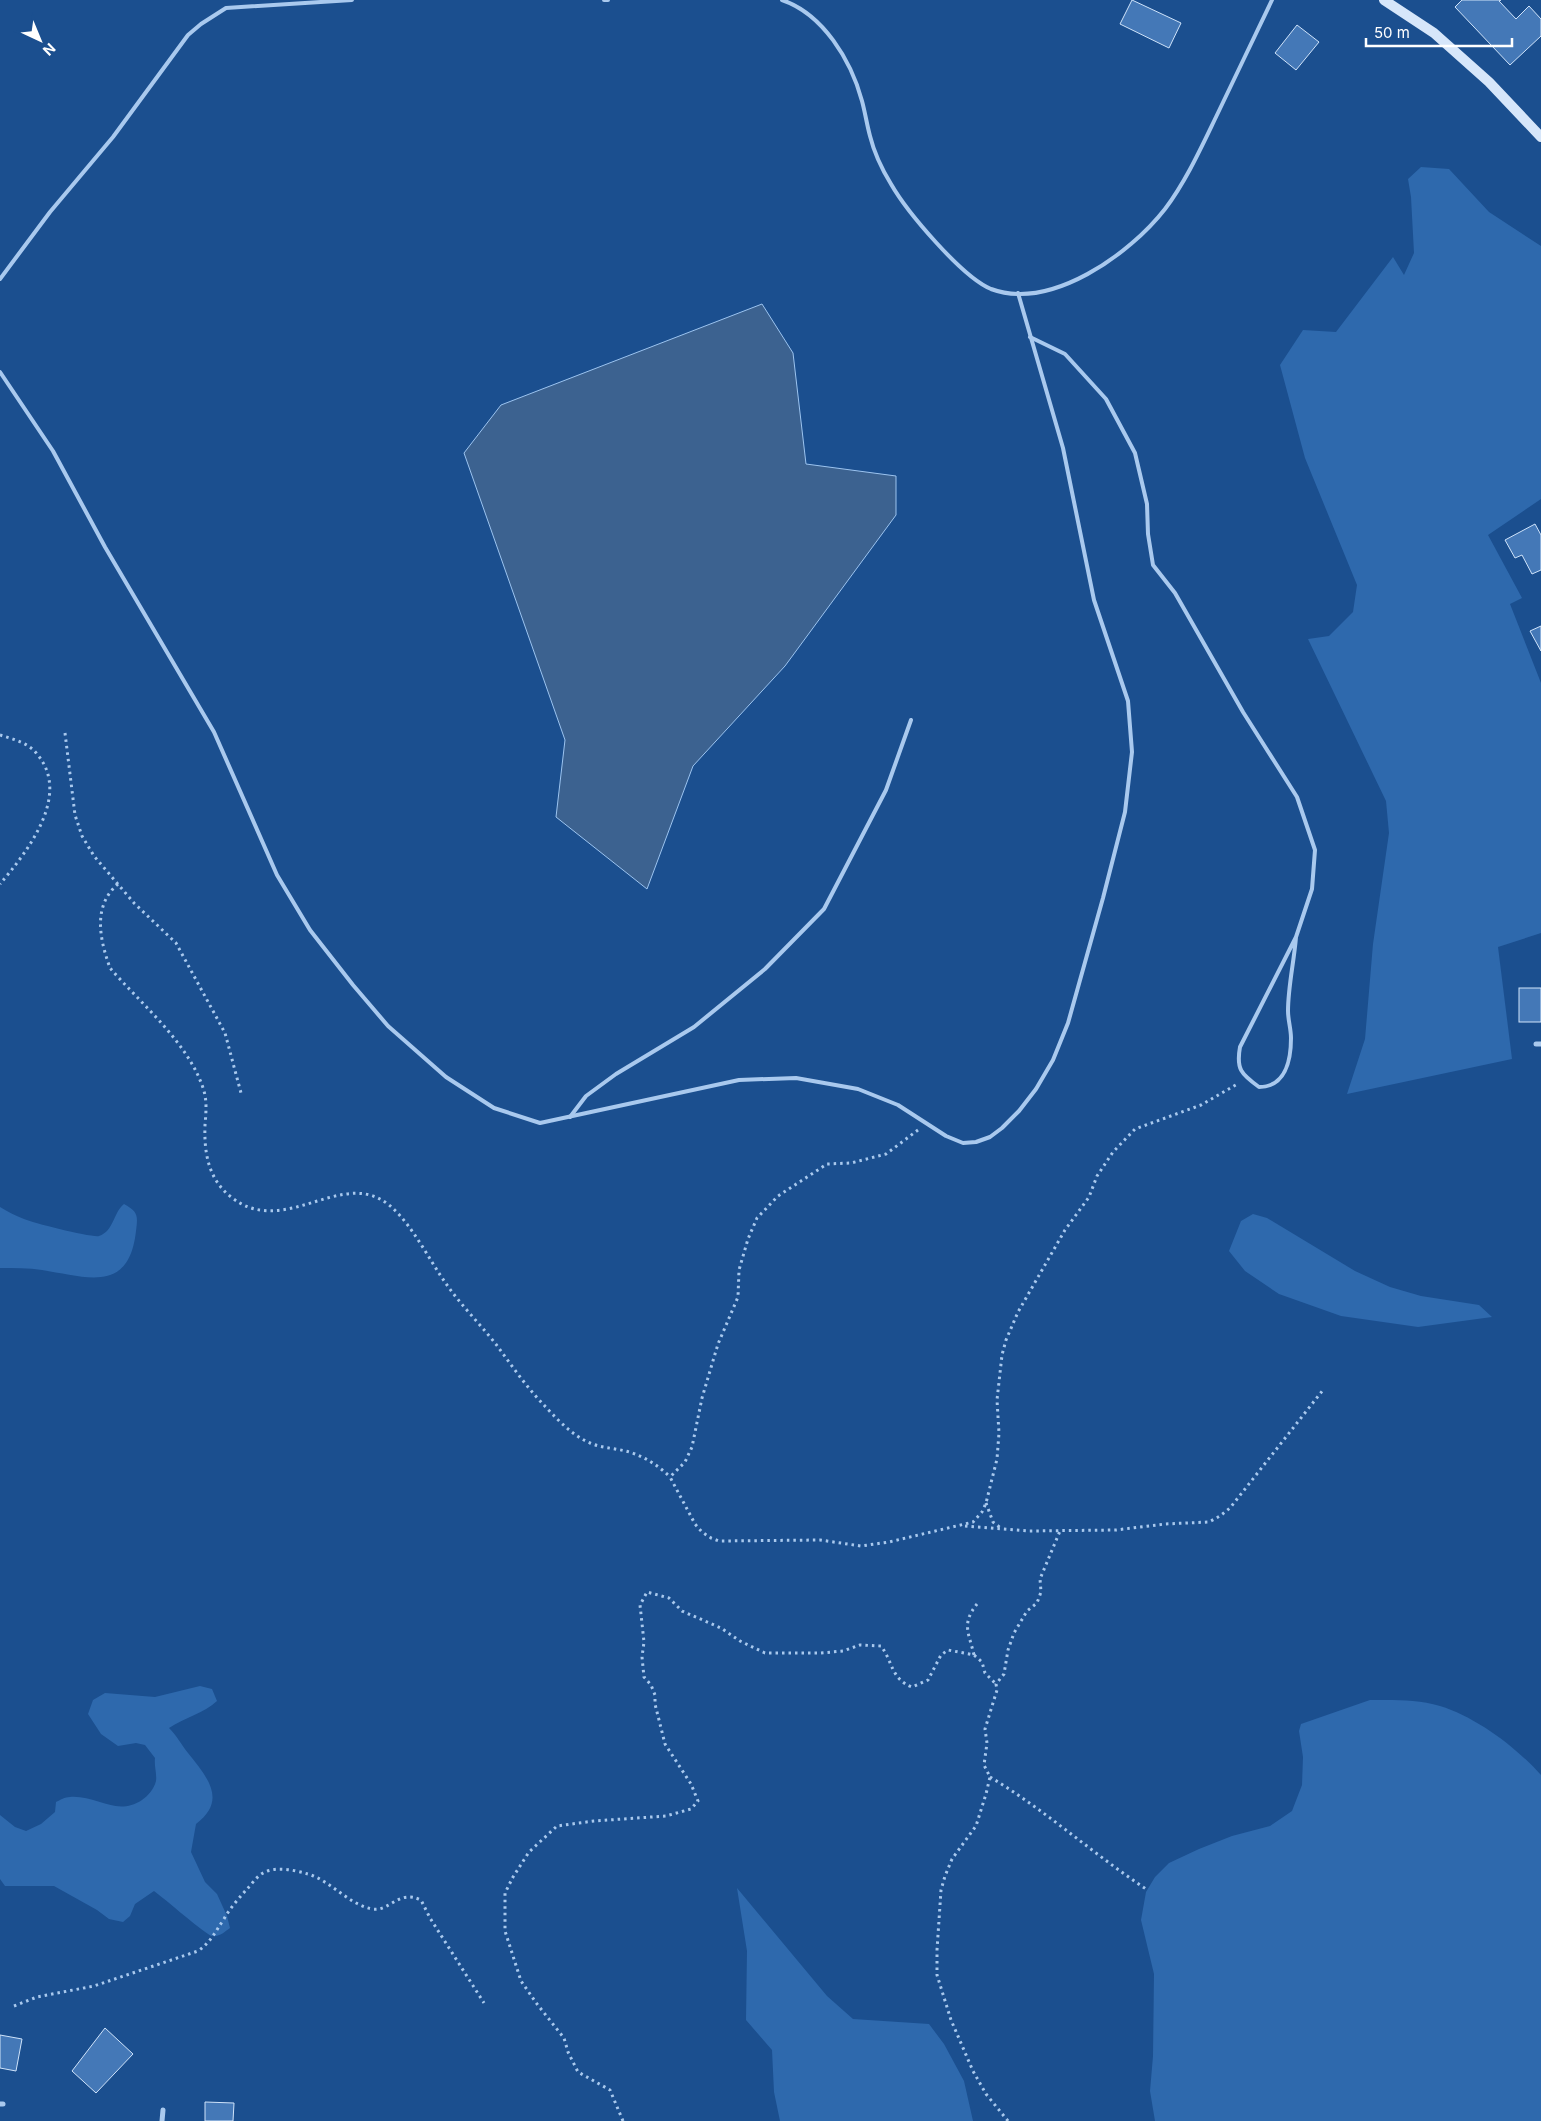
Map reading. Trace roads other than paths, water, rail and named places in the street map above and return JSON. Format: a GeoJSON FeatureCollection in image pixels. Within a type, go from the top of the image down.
{"type":"FeatureCollection","features":[{"type":"Feature","properties":{"kind":"main road"},"geometry":{"type":"LineString","coordinates":[[1384,0],[1434,33],[1489,82],[1541,138]]}},
{"type":"Feature","properties":{"kind":"street"},"geometry":{"type":"LineString","coordinates":[[162,2121],[163,2110]]}},
{"type":"Feature","properties":{"kind":"lane"},"geometry":{"type":"LineString","coordinates":[[0,279],[50,212],[113,137],[188,35],[201,24],[226,8],[352,0]]}},
{"type":"Feature","properties":{"kind":"lane"},"geometry":{"type":"LineString","coordinates":[[782,0],[790,3],[819,22],[844,57],[862,99],[870,138],[891,184],[916,221],[975,279],[989,288],[1018,293],[1042,292],[1095,270],[1130,245],[1165,209],[1194,163],[1272,0]]}},
{"type":"Feature","properties":{"kind":"lane"},"geometry":{"type":"LineString","coordinates":[[0,372],[53,451],[119,572],[214,732],[277,875],[310,930],[388,1026],[446,1077],[494,1108],[540,1124],[739,1080],[796,1078],[858,1089],[898,1105],[946,1136],[963,1143],[976,1142],[990,1137],[1019,1111],[1036,1089],[1053,1060],[1068,1023],[1084,970],[1125,812],[1132,752],[1128,701],[1094,600],[1063,448],[1018,293]]}},
{"type":"Feature","properties":{"kind":"lane"},"geometry":{"type":"LineString","coordinates":[[1030,337],[1064,354],[1106,399],[1135,453],[1147,504],[1148,534],[1154,565],[1175,593],[1243,712],[1297,797],[1315,850],[1312,889],[1296,937],[1240,1047],[1238,1061],[1240,1070],[1259,1087],[1276,1084],[1284,1075],[1289,1059],[1291,1038],[1288,1012],[1296,937]]}},
{"type":"Feature","properties":{"kind":"lane"},"geometry":{"type":"LineString","coordinates":[[570,1118],[586,1096],[616,1074],[694,1027],[765,969],[824,909],[886,790],[911,720]]}}]}
